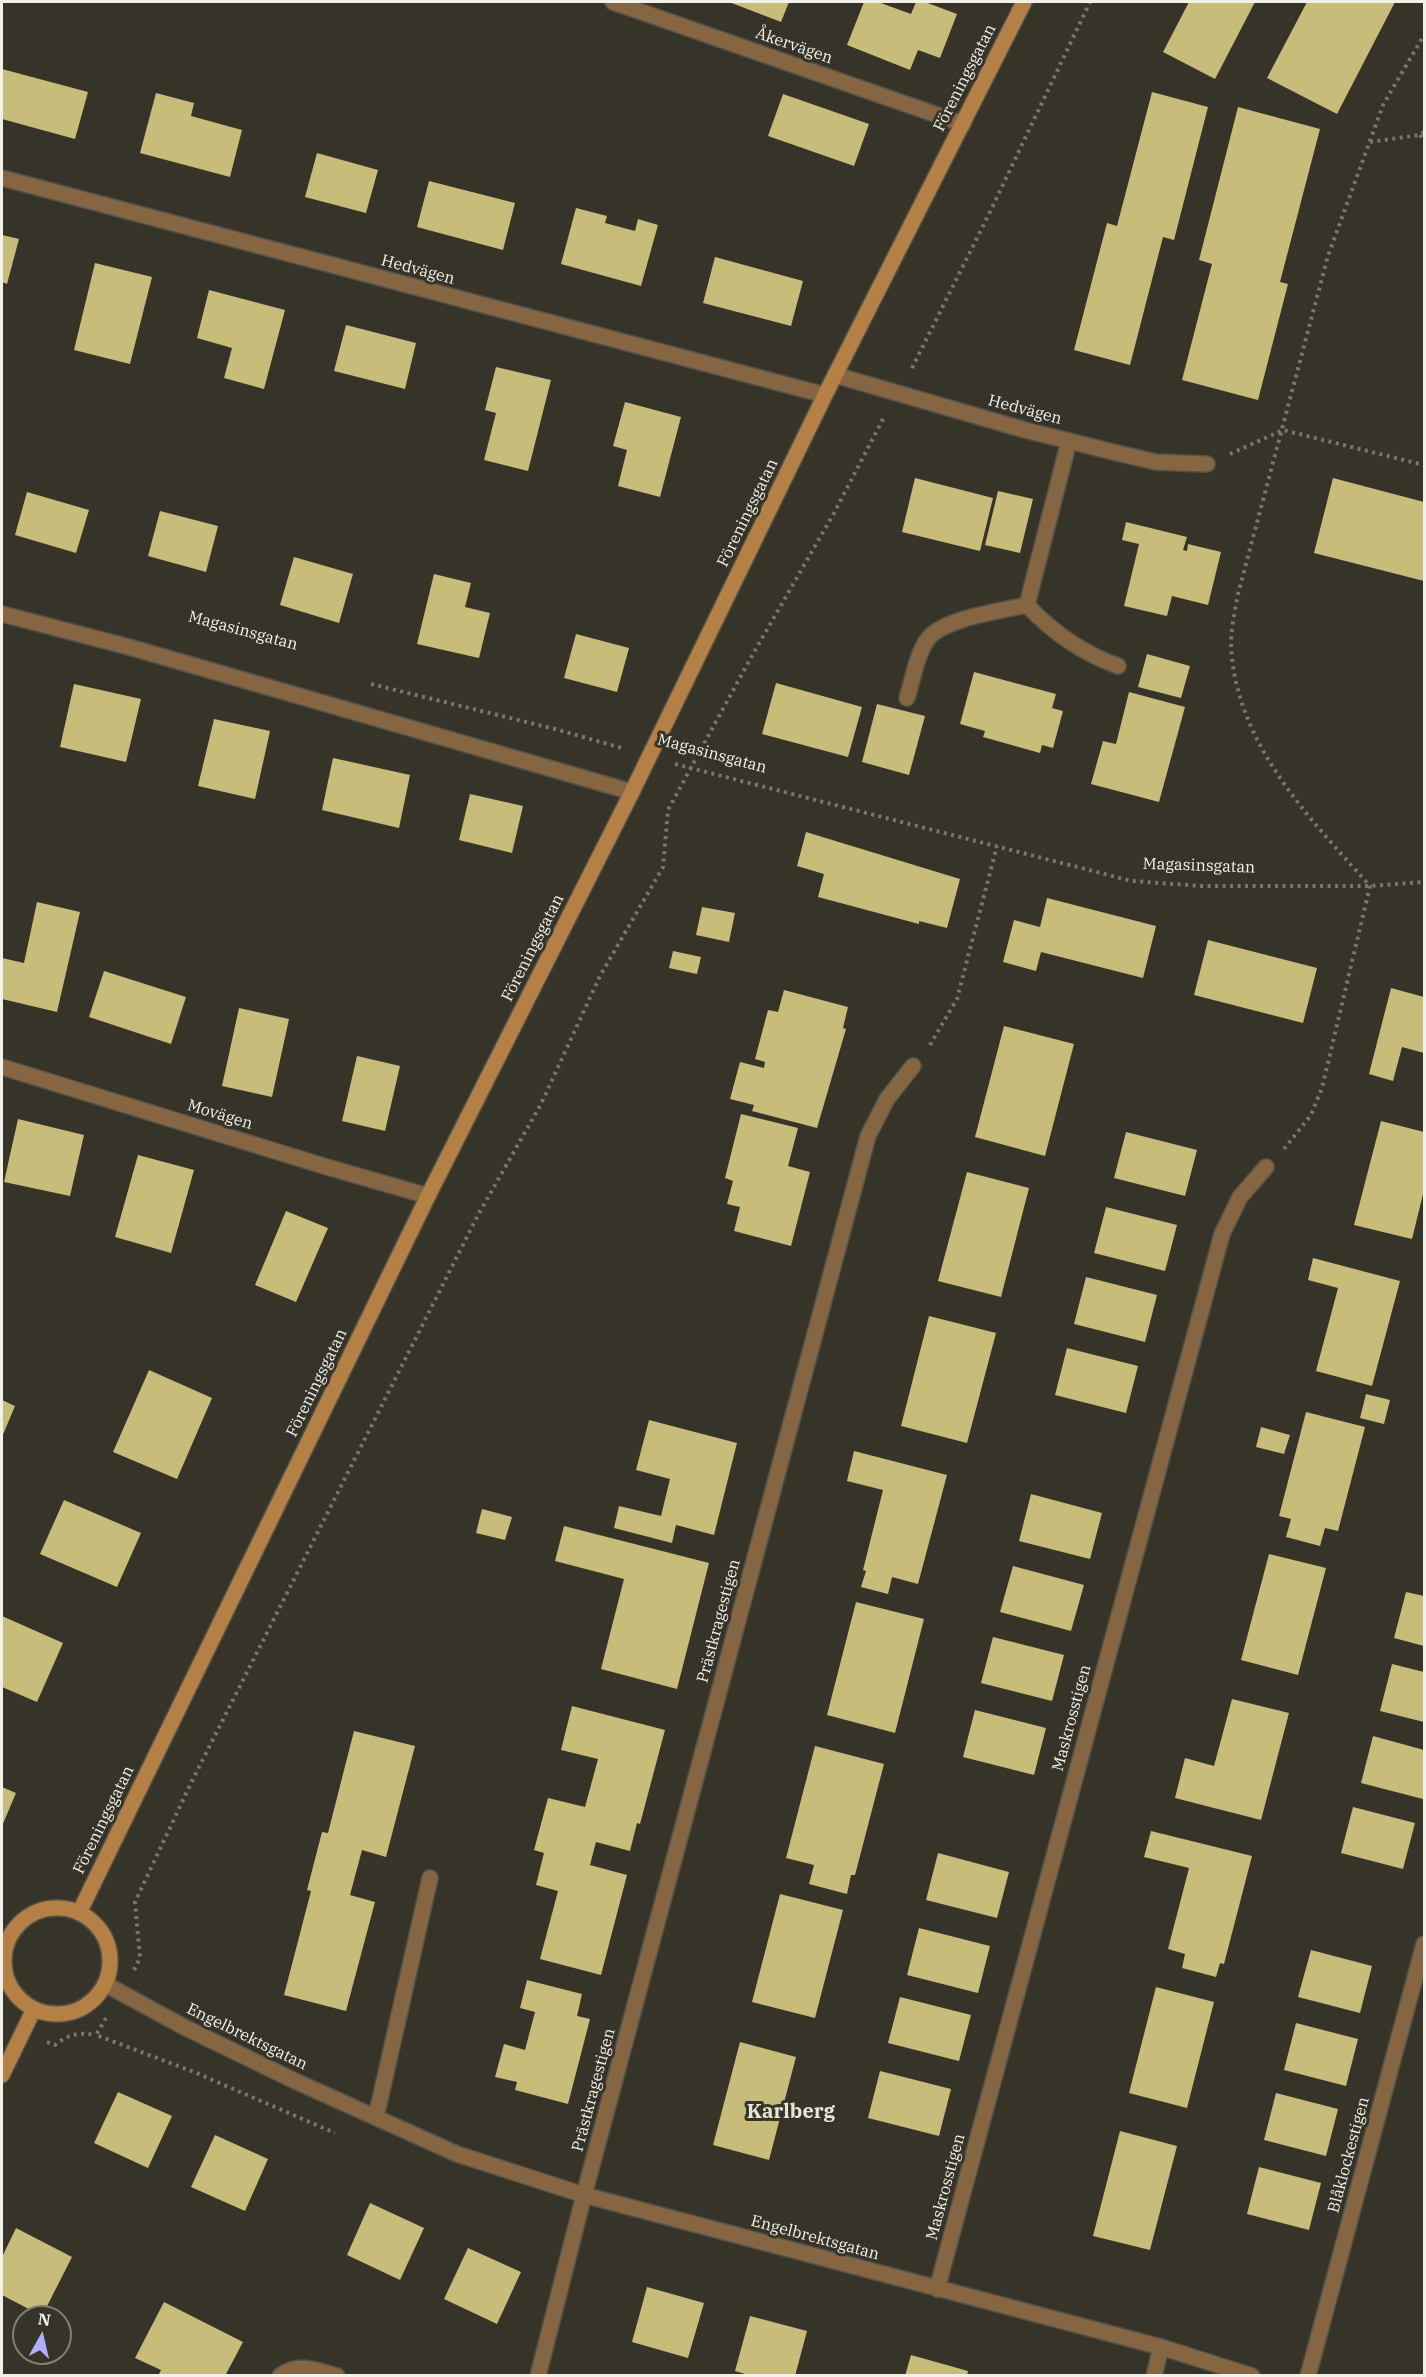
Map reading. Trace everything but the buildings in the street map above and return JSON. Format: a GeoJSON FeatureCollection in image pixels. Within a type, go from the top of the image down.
{"type":"FeatureCollection","features":[{"type":"Feature","properties":{"kind":"street","name":"Åkervägen"},"geometry":{"type":"LineString","coordinates":[[613,2],[963,124]]}},
{"type":"Feature","properties":{"kind":"street","name":"Föreningsgatan"},"geometry":{"type":"LineString","coordinates":[[79,1913],[428,1196],[650,757],[825,395],[1024,2]]}},
{"type":"Feature","properties":{"kind":"street","name":"Hedvägen"},"geometry":{"type":"LineString","coordinates":[[2,178],[825,395]]}},
{"type":"Feature","properties":{"kind":"street","name":"Hedvägen"},"geometry":{"type":"LineString","coordinates":[[836,375],[1069,441],[1156,462],[1208,464]]}},
{"type":"Feature","properties":{"kind":"street"},"geometry":{"type":"LineString","coordinates":[[1027,605],[1069,441]]}},
{"type":"Feature","properties":{"kind":"street"},"geometry":{"type":"LineString","coordinates":[[1027,605],[1041,620],[1066,640],[1092,657],[1118,666]]}},
{"type":"Feature","properties":{"kind":"street"},"geometry":{"type":"LineString","coordinates":[[907,698],[920,655],[928,639],[938,630],[957,622],[1027,605]]}},
{"type":"Feature","properties":{"kind":"street"},"geometry":{"type":"LineString","coordinates":[[2,614],[129,647],[632,792]]}},
{"type":"Feature","properties":{"kind":"street","name":"Prästkragestigen"},"geometry":{"type":"LineString","coordinates":[[538,2376],[584,2195],[868,1136],[887,1099],[912,1066]]}},
{"type":"Feature","properties":{"kind":"street","name":"Movägen"},"geometry":{"type":"LineString","coordinates":[[2,1067],[428,1196]]}},
{"type":"Feature","properties":{"kind":"street","name":"Maskrosstigen"},"geometry":{"type":"LineString","coordinates":[[937,2289],[1222,1234],[1240,1197],[1266,1167]]}},
{"type":"Feature","properties":{"kind":"street"},"geometry":{"type":"LineString","coordinates":[[376,2117],[430,1878]]}},
{"type":"Feature","properties":{"kind":"street"},"geometry":{"type":"LineString","coordinates":[[62,1908],[79,1913],[93,1922],[104,1935],[110,1951],[110,1968],[105,1984],[96,1998],[82,2008],[66,2014],[50,2014],[34,2009],[21,2001],[5,1976],[4,1945],[27,1917],[44,1909],[62,1908]]}},
{"type":"Feature","properties":{"kind":"street","name":"Blåklockestigen"},"geometry":{"type":"LineString","coordinates":[[1308,2376],[1425,1944]]}},
{"type":"Feature","properties":{"kind":"street","name":"Engelbrektsgatan"},"geometry":{"type":"LineString","coordinates":[[105,1984],[285,2076],[458,2154],[584,2195],[1161,2347],[1252,2376]]}},
{"type":"Feature","properties":{"kind":"street"},"geometry":{"type":"LineString","coordinates":[[2,2075],[34,2009]]}},
{"type":"Feature","properties":{"kind":"street"},"geometry":{"type":"LineString","coordinates":[[1154,2376],[1161,2347]]}},
{"type":"Feature","properties":{"kind":"street"},"geometry":{"type":"LineString","coordinates":[[280,2376],[289,2368],[305,2367],[337,2376]]}},
{"type":"Feature","properties":{"kind":"path"},"geometry":{"type":"LineString","coordinates":[[341,2136],[194,2072],[96,2035],[140,1958],[135,1902],[191,1783],[478,1215],[541,1104],[600,976],[663,867],[668,810],[748,661],[834,513],[923,348],[1090,2]]}},
{"type":"Feature","properties":{"kind":"path"},"geometry":{"type":"LineString","coordinates":[[1266,1167],[1292,1140],[1311,1115],[1322,1088],[1370,886],[1311,820],[1275,771],[1249,721],[1237,689],[1231,657],[1232,628],[1238,594],[1328,256],[1383,105],[1400,73],[1425,35]]}},
{"type":"Feature","properties":{"kind":"path"},"geometry":{"type":"LineString","coordinates":[[1370,142],[1422,133],[1425,141]]}},
{"type":"Feature","properties":{"kind":"path"},"geometry":{"type":"LineString","coordinates":[[1208,464],[1282,430],[1425,465]]}},
{"type":"Feature","properties":{"kind":"path","name":"Magasinsgatan"},"geometry":{"type":"LineString","coordinates":[[368,683],[578,734],[690,768],[1132,881],[1201,886],[1370,886],[1425,882]]}},
{"type":"Feature","properties":{"kind":"path"},"geometry":{"type":"LineString","coordinates":[[912,1066],[935,1039],[957,999],[998,846]]}},
{"type":"Feature","properties":{"kind":"district","name":"Karlberg"},"geometry":{"type":"Point","coordinates":[791,2112]}}]}
